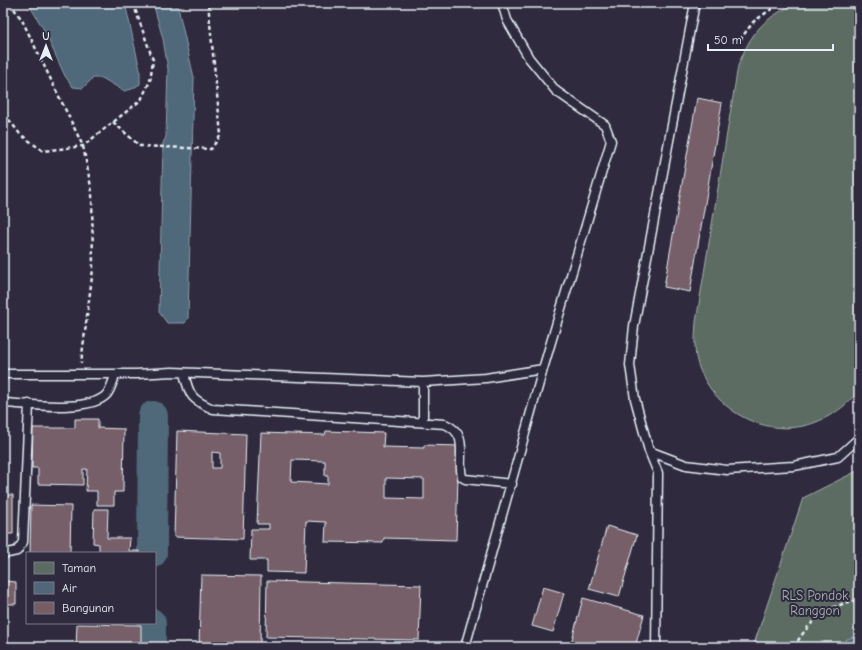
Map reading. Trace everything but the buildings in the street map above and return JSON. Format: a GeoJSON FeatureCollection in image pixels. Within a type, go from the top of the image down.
{"type":"FeatureCollection","features":[{"type":"Feature","properties":{"kind":"lane"},"geometry":{"type":"LineString","coordinates":[[465,647],[512,484],[543,369],[611,142],[605,125],[556,91],[530,58],[507,20],[502,3]]}},
{"type":"Feature","properties":{"kind":"lane"},"geometry":{"type":"LineString","coordinates":[[656,647],[658,473],[635,399],[630,365],[634,326],[695,3]]}},
{"type":"Feature","properties":{"kind":"lane"},"geometry":{"type":"LineString","coordinates":[[3,374],[137,374],[172,372],[423,382],[486,378],[543,369]]}},
{"type":"Feature","properties":{"kind":"lane"},"geometry":{"type":"LineString","coordinates":[[184,373],[192,397],[198,403],[213,409],[444,424],[457,431],[460,438],[462,477],[465,479],[512,484]]}},
{"type":"Feature","properties":{"kind":"lane"},"geometry":{"type":"LineString","coordinates":[[3,403],[61,406],[94,402],[106,394],[116,374]]}},
{"type":"Feature","properties":{"kind":"lane"},"geometry":{"type":"LineString","coordinates":[[423,382],[423,422]]}},
{"type":"Feature","properties":{"kind":"lane"},"geometry":{"type":"LineString","coordinates":[[3,554],[16,551],[23,542],[29,404]]}},
{"type":"Feature","properties":{"kind":"lane"},"geometry":{"type":"LineString","coordinates":[[650,451],[686,465],[735,470],[794,466],[838,457],[859,438]]}},
{"type":"Feature","properties":{"kind":"path"},"geometry":{"type":"LineString","coordinates":[[10,3],[22,20],[83,146],[92,192],[93,269],[80,374]]}},
{"type":"Feature","properties":{"kind":"path"},"geometry":{"type":"LineString","coordinates":[[3,79],[6,116],[20,134],[43,151],[83,146],[142,100],[150,81],[153,60],[133,3]]}},
{"type":"Feature","properties":{"kind":"path"},"geometry":{"type":"LineString","coordinates":[[113,122],[140,146],[211,149],[221,135],[208,3]]}},
{"type":"Feature","properties":{"kind":"path"},"geometry":{"type":"LineString","coordinates":[[740,40],[753,22],[780,3]]}},
{"type":"Feature","properties":{"kind":"path"},"geometry":{"type":"LineString","coordinates":[[794,647],[803,631],[824,612],[842,603],[859,600]]}},
{"type":"Feature","properties":{"kind":"green space"},"geometry":{"type":"Polygon","coordinates":[[[796,3],[859,4],[859,388],[848,402],[825,418],[807,425],[788,428],[770,426],[752,421],[736,413],[721,401],[709,387],[700,370],[695,352],[695,340],[696,322],[738,66],[753,35],[775,15],[796,3]]]}},
{"type":"Feature","properties":{"kind":"green space","name":"RLS Pondok Ranggon"},"geometry":{"type":"Polygon","coordinates":[[[859,470],[859,647],[753,647],[803,498],[859,470]]]}},
{"type":"Feature","properties":{"kind":"water"},"geometry":{"type":"Polygon","coordinates":[[[28,3],[125,3],[140,70],[140,84],[132,89],[124,91],[102,78],[93,78],[83,88],[73,87],[65,76],[44,30],[28,3]]]}},
{"type":"Feature","properties":{"kind":"water"},"geometry":{"type":"Polygon","coordinates":[[[153,3],[177,3],[194,78],[188,318],[185,323],[167,323],[159,312],[163,143],[166,137],[168,69],[163,39],[153,3]]]}},
{"type":"Feature","properties":{"kind":"water"},"geometry":{"type":"Polygon","coordinates":[[[859,635],[859,647],[840,647],[847,639],[859,635]]]}},
{"type":"Feature","properties":{"kind":"waterway"},"geometry":{"type":"LineString","coordinates":[[152,552],[153,416]]}},
{"type":"Feature","properties":{"kind":"waterway"},"geometry":{"type":"LineString","coordinates":[[151,624],[151,647]]}}]}
